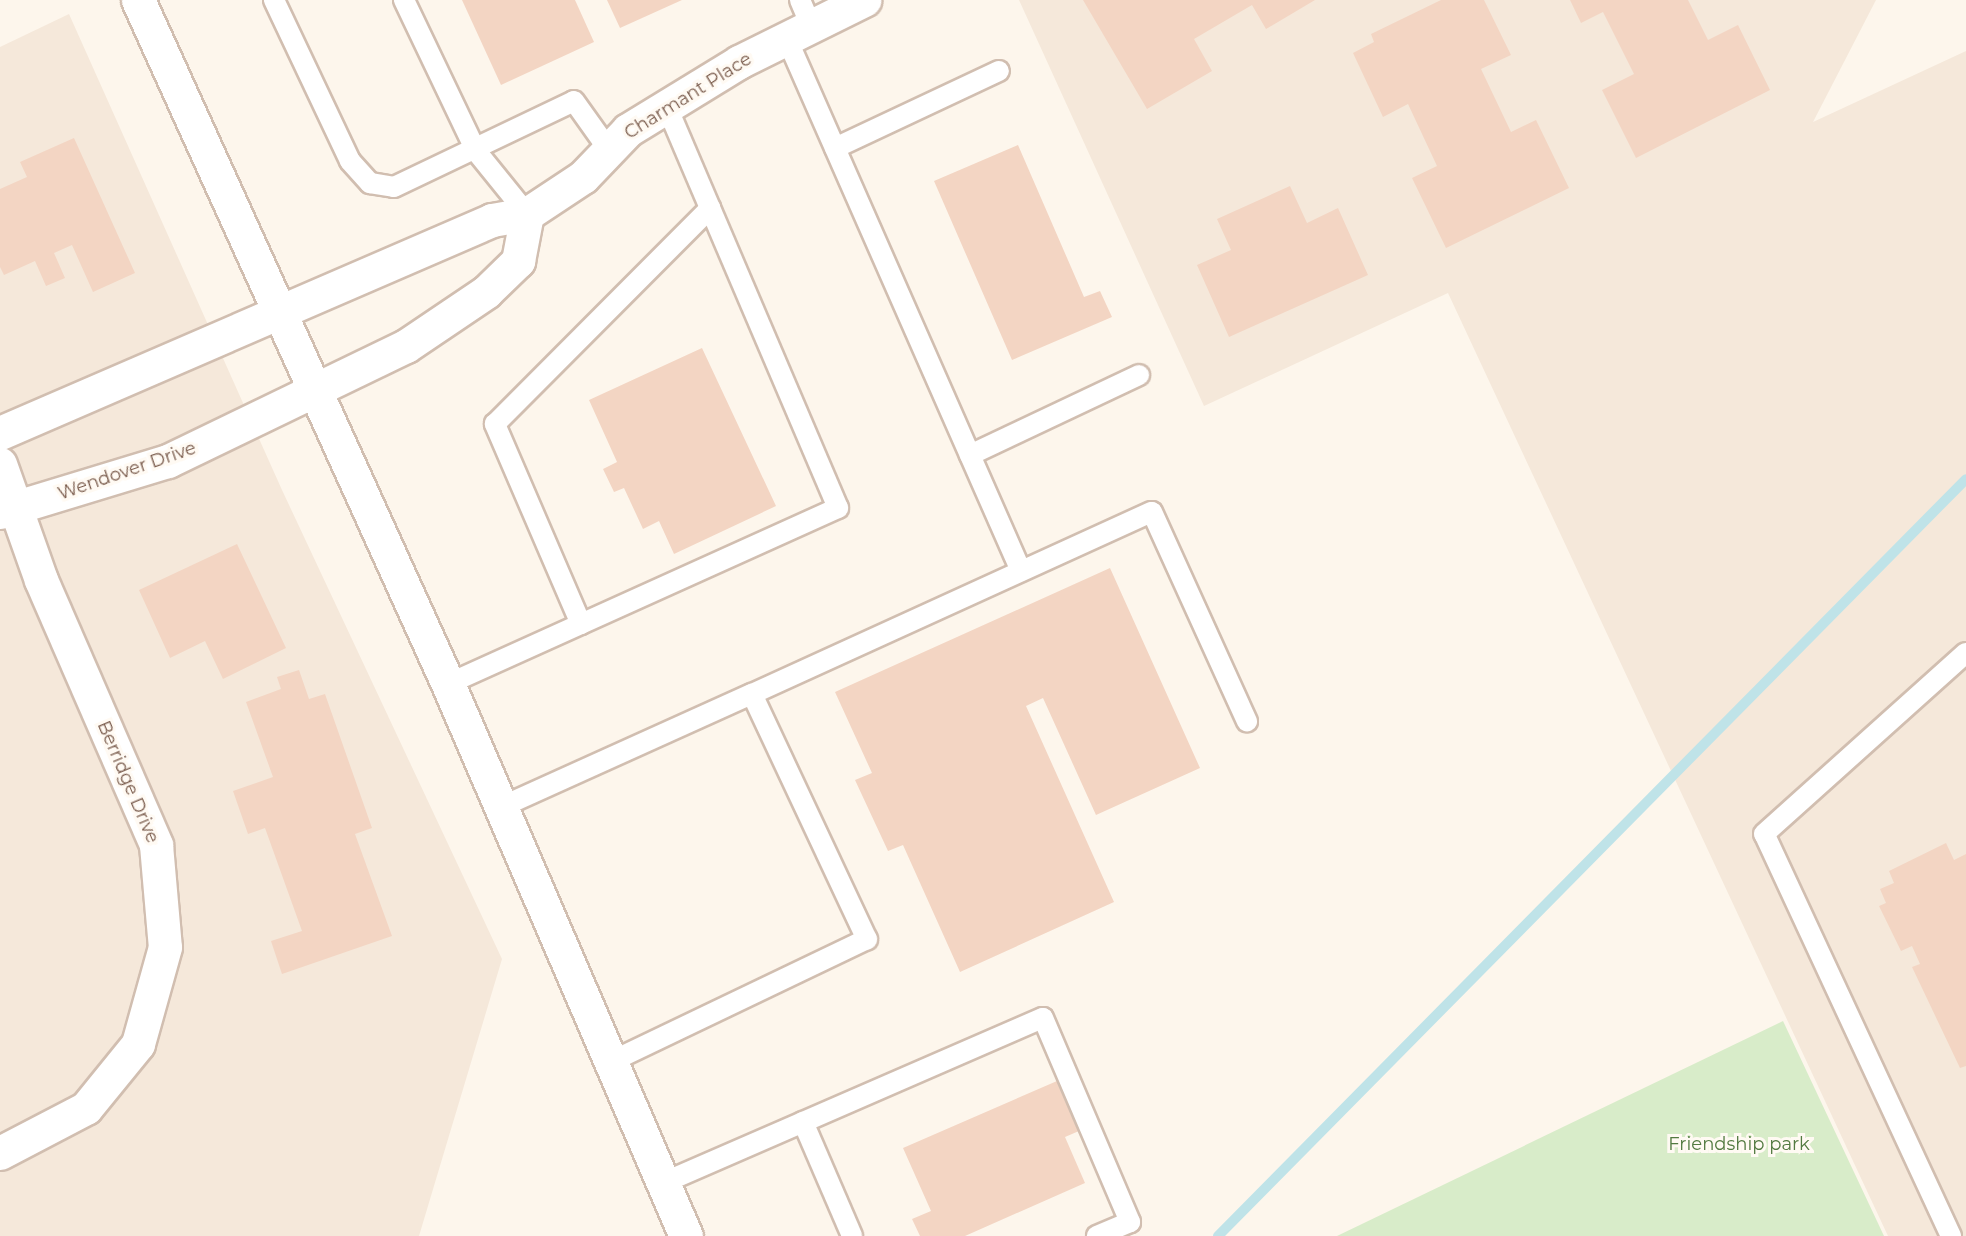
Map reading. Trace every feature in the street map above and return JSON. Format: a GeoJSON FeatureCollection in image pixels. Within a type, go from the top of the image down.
{"type":"FeatureCollection","features":[{"type":"Feature","properties":{"kind":"street"},"geometry":{"type":"LineString","coordinates":[[138,0],[448,684],[499,808],[686,1236]]}},
{"type":"Feature","properties":{"kind":"street","name":"Charmant Place"},"geometry":{"type":"LineString","coordinates":[[280,309],[492,220],[527,214],[583,177],[628,130],[799,22],[864,0]]}},
{"type":"Feature","properties":{"kind":"street"},"geometry":{"type":"LineString","coordinates":[[317,392],[406,346],[486,292],[518,261],[527,214]]}},
{"type":"Feature","properties":{"kind":"street"},"geometry":{"type":"LineString","coordinates":[[0,433],[280,309]]}},
{"type":"Feature","properties":{"kind":"street","name":"Wendover Drive"},"geometry":{"type":"LineString","coordinates":[[8,510],[168,461],[317,392]]}},
{"type":"Feature","properties":{"kind":"street","name":"Berridge Drive"},"geometry":{"type":"LineString","coordinates":[[0,464],[8,510],[41,580],[156,845],[165,948],[138,1044],[86,1108],[0,1153]]}},
{"type":"Feature","properties":{"kind":"lane"},"geometry":{"type":"LineString","coordinates":[[274,0],[350,161],[370,183],[394,187],[476,151],[574,101],[609,150]]}},
{"type":"Feature","properties":{"kind":"lane"},"geometry":{"type":"LineString","coordinates":[[404,0],[476,151],[527,214]]}},
{"type":"Feature","properties":{"kind":"lane"},"geometry":{"type":"LineString","coordinates":[[799,22],[835,147],[1021,572]]}},
{"type":"Feature","properties":{"kind":"lane"},"geometry":{"type":"LineString","coordinates":[[835,147],[999,71]]}},
{"type":"Feature","properties":{"kind":"lane"},"geometry":{"type":"LineString","coordinates":[[448,684],[838,507],[667,107]]}},
{"type":"Feature","properties":{"kind":"lane"},"geometry":{"type":"LineString","coordinates":[[581,624],[495,424],[710,208]]}},
{"type":"Feature","properties":{"kind":"lane"},"geometry":{"type":"LineString","coordinates":[[970,455],[1139,375]]}},
{"type":"Feature","properties":{"kind":"lane"},"geometry":{"type":"LineString","coordinates":[[499,808],[1152,512],[1247,721]]}},
{"type":"Feature","properties":{"kind":"lane"},"geometry":{"type":"LineString","coordinates":[[1951,1236],[1764,834],[1966,653]]}},
{"type":"Feature","properties":{"kind":"lane"},"geometry":{"type":"LineString","coordinates":[[610,1062],[867,939],[752,694]]}},
{"type":"Feature","properties":{"kind":"lane"},"geometry":{"type":"LineString","coordinates":[[663,1184],[1043,1018],[1130,1222],[1097,1236]]}},
{"type":"Feature","properties":{"kind":"lane"},"geometry":{"type":"LineString","coordinates":[[803,1122],[852,1236]]}},
{"type":"Feature","properties":{"kind":"shaded area"},"geometry":{"type":"Polygon","coordinates":[[[1019,0],[1876,0],[1813,122],[1966,51],[1966,1236],[1888,1236],[1448,293],[1204,406],[1019,0]]]}},
{"type":"Feature","properties":{"kind":"shaded area"},"geometry":{"type":"Polygon","coordinates":[[[69,14],[282,490],[502,959],[419,1236],[0,1236],[0,47],[69,14]]]}},
{"type":"Feature","properties":{"kind":"green space","name":"Friendship park"},"geometry":{"type":"Polygon","coordinates":[[[1783,1021],[1884,1236],[1337,1236],[1783,1021]]]}},
{"type":"Feature","properties":{"kind":"building"},"geometry":{"type":"Polygon","coordinates":[[[462,0],[575,0],[594,42],[501,85],[462,0]]]}},
{"type":"Feature","properties":{"kind":"building"},"geometry":{"type":"Polygon","coordinates":[[[607,0],[682,0],[620,28],[607,0]]]}},
{"type":"Feature","properties":{"kind":"building"},"geometry":{"type":"Polygon","coordinates":[[[1083,0],[1315,0],[1266,29],[1252,5],[1194,39],[1212,71],[1147,109],[1083,0]]]}},
{"type":"Feature","properties":{"kind":"building"},"geometry":{"type":"Polygon","coordinates":[[[1441,0],[1484,0],[1511,55],[1481,69],[1511,132],[1536,120],[1569,188],[1446,248],[1412,178],[1437,166],[1408,104],[1383,117],[1353,53],[1374,42],[1371,34],[1441,0]]]}},
{"type":"Feature","properties":{"kind":"building"},"geometry":{"type":"Polygon","coordinates":[[[1570,0],[1688,0],[1708,40],[1738,25],[1770,90],[1636,158],[1602,90],[1634,74],[1603,12],[1581,23],[1570,0]]]}},
{"type":"Feature","properties":{"kind":"building"},"geometry":{"type":"Polygon","coordinates":[[[74,138],[135,273],[93,292],[72,245],[54,253],[65,278],[46,286],[35,261],[4,275],[0,267],[0,189],[27,177],[20,162],[74,138]]]}},
{"type":"Feature","properties":{"kind":"building"},"geometry":{"type":"Polygon","coordinates":[[[1018,145],[1084,297],[1100,291],[1112,317],[1012,360],[934,181],[1018,145]]]}},
{"type":"Feature","properties":{"kind":"building"},"geometry":{"type":"Polygon","coordinates":[[[1290,186],[1307,223],[1338,208],[1368,275],[1229,337],[1197,265],[1231,250],[1217,219],[1290,186]]]}},
{"type":"Feature","properties":{"kind":"building"},"geometry":{"type":"Polygon","coordinates":[[[702,348],[776,506],[674,554],[659,521],[643,529],[624,488],[614,492],[603,469],[617,462],[589,400],[702,348]]]}},
{"type":"Feature","properties":{"kind":"building"},"geometry":{"type":"Polygon","coordinates":[[[237,544],[286,648],[223,679],[205,641],[170,658],[139,590],[237,544]]]}},
{"type":"Feature","properties":{"kind":"building"},"geometry":{"type":"Polygon","coordinates":[[[1110,568],[1200,768],[1096,815],[1043,698],[1026,706],[1114,902],[960,972],[903,845],[888,851],[855,780],[872,773],[835,692],[1110,568]]]}},
{"type":"Feature","properties":{"kind":"building"},"geometry":{"type":"Polygon","coordinates":[[[299,670],[309,699],[325,694],[372,828],[355,834],[392,936],[282,974],[271,941],[302,931],[265,828],[248,834],[233,791],[273,777],[246,702],[281,689],[277,677],[299,670]]]}},
{"type":"Feature","properties":{"kind":"building"},"geometry":{"type":"Polygon","coordinates":[[[1946,843],[1954,860],[1966,854],[1966,1066],[1960,1068],[1912,967],[1920,964],[1912,946],[1901,951],[1879,906],[1886,903],[1880,889],[1894,883],[1889,871],[1946,843]]]}},
{"type":"Feature","properties":{"kind":"building"},"geometry":{"type":"Polygon","coordinates":[[[1057,1081],[1079,1131],[1065,1137],[1085,1183],[965,1236],[920,1236],[912,1219],[931,1211],[903,1148],[1057,1081]]]}},
{"type":"Feature","properties":{"kind":"waterway"},"geometry":{"type":"LineString","coordinates":[[1218,1236],[1966,479]]}}]}
